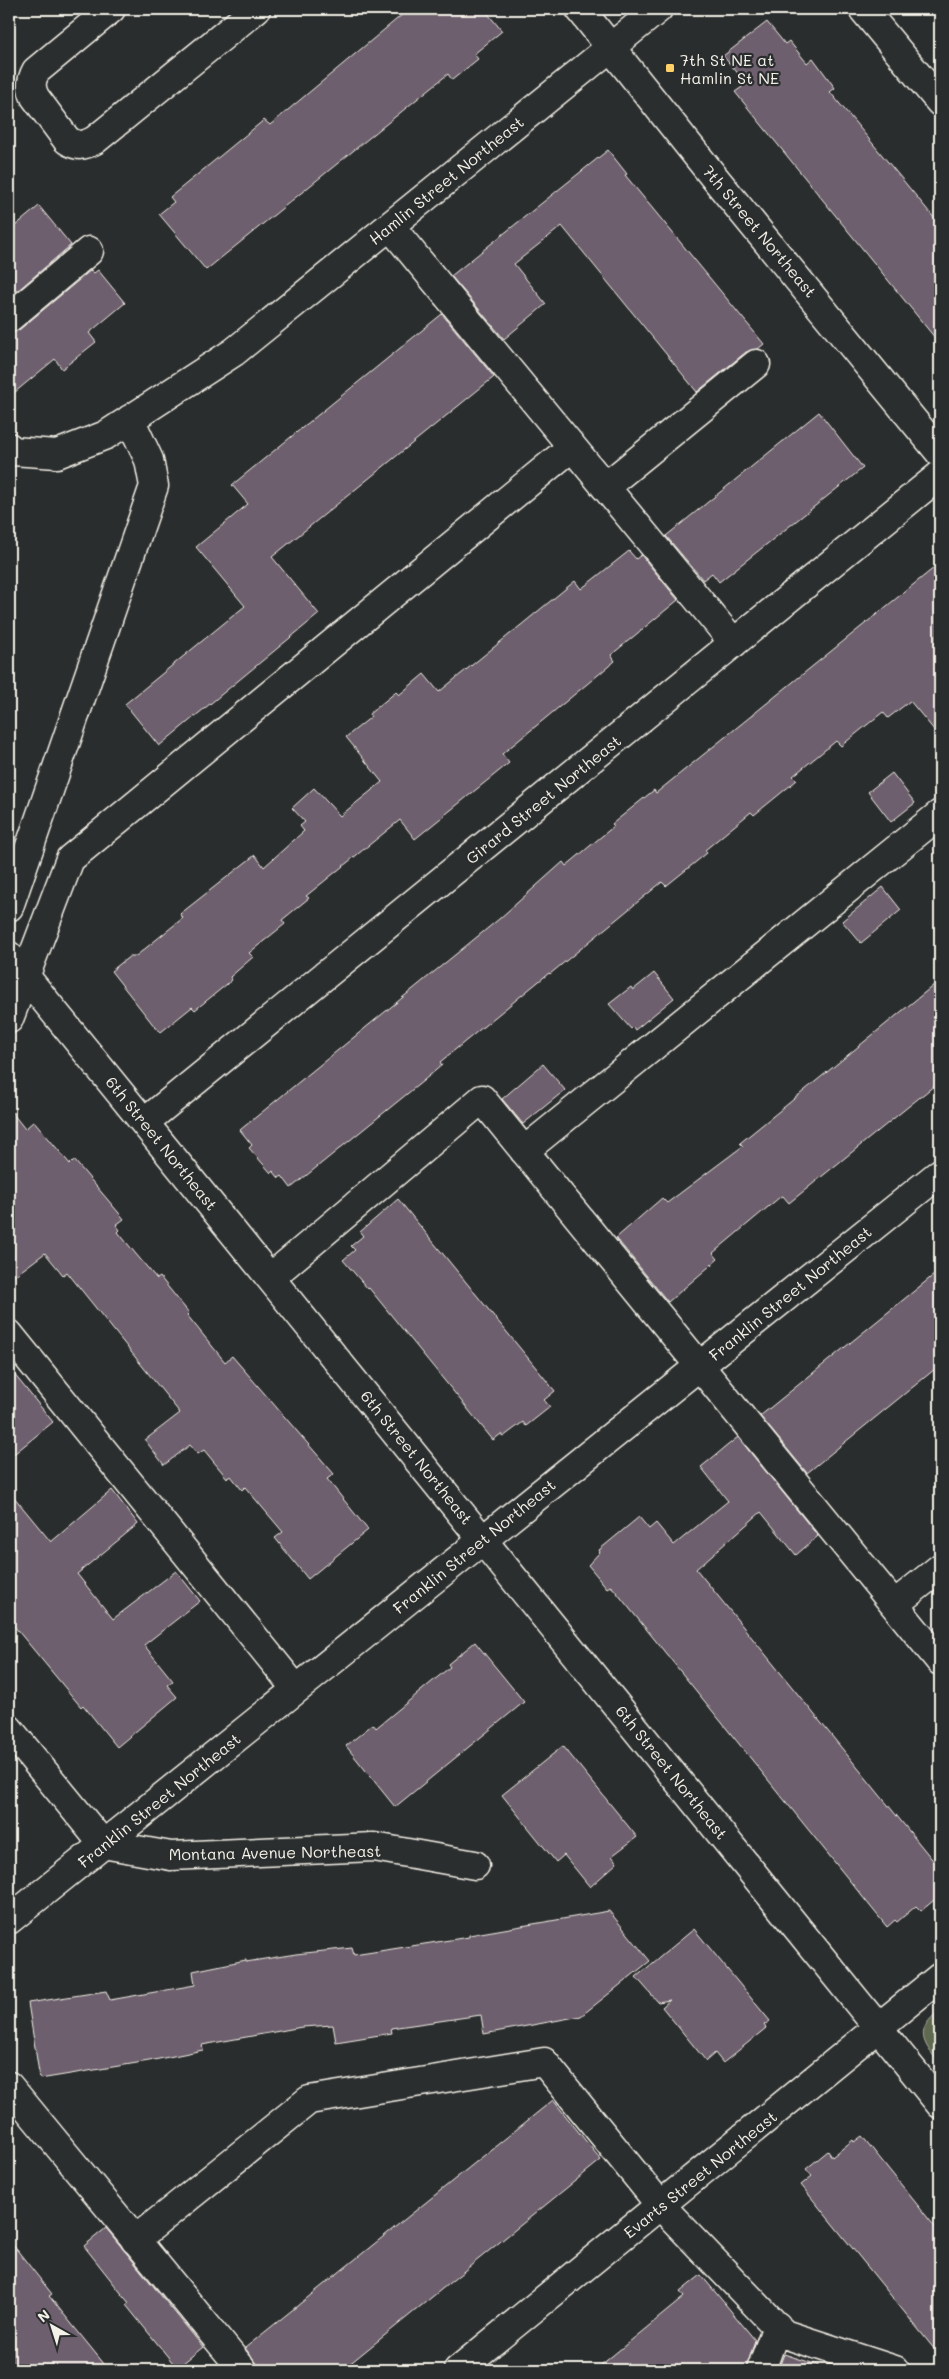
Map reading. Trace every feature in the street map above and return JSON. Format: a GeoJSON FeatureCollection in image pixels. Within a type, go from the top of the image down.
{"type":"FeatureCollection","features":[{"type":"Feature","properties":{"kind":"street"},"geometry":{"type":"LineString","coordinates":[[111,9],[36,71],[32,77],[32,90],[35,97],[73,144],[80,145],[94,140],[256,9]]}},
{"type":"Feature","properties":{"kind":"street","name":"7th Street Northeast"},"geometry":{"type":"LineString","coordinates":[[580,9],[714,177],[940,453]]}},
{"type":"Feature","properties":{"kind":"street","name":"Hamlin Street Northeast"},"geometry":{"type":"LineString","coordinates":[[10,455],[57,454],[106,435],[234,352],[658,9]]}},
{"type":"Feature","properties":{"kind":"street"},"geometry":{"type":"LineString","coordinates":[[863,9],[940,102]]}},
{"type":"Feature","properties":{"kind":"street"},"geometry":{"type":"LineString","coordinates":[[390,226],[734,643]]}},
{"type":"Feature","properties":{"kind":"street"},"geometry":{"type":"LineString","coordinates":[[9,318],[89,251]]}},
{"type":"Feature","properties":{"kind":"street"},"geometry":{"type":"LineString","coordinates":[[605,487],[756,364]]}},
{"type":"Feature","properties":{"kind":"street"},"geometry":{"type":"LineString","coordinates":[[9,907],[154,486],[149,460],[130,420]]}},
{"type":"Feature","properties":{"kind":"street"},"geometry":{"type":"LineString","coordinates":[[9,1019],[16,966],[70,858],[572,447]]}},
{"type":"Feature","properties":{"kind":"street","name":"Girard Street Northeast"},"geometry":{"type":"LineString","coordinates":[[145,1122],[940,476]]}},
{"type":"Feature","properties":{"kind":"street"},"geometry":{"type":"LineString","coordinates":[[524,1151],[940,814]]}},
{"type":"Feature","properties":{"kind":"street","name":"6th Street Northeast"},"geometry":{"type":"LineString","coordinates":[[16,966],[271,1277],[940,2104]]}},
{"type":"Feature","properties":{"kind":"street"},"geometry":{"type":"LineString","coordinates":[[271,1277],[482,1099],[940,1661]]}},
{"type":"Feature","properties":{"kind":"street","name":"Franklin Street Northeast"},"geometry":{"type":"LineString","coordinates":[[9,1920],[940,1172]]}},
{"type":"Feature","properties":{"kind":"street"},"geometry":{"type":"LineString","coordinates":[[9,1334],[296,1689]]}},
{"type":"Feature","properties":{"kind":"street"},"geometry":{"type":"LineString","coordinates":[[895,1604],[940,1568]]}},
{"type":"Feature","properties":{"kind":"street"},"geometry":{"type":"LineString","coordinates":[[9,1729],[103,1844]]}},
{"type":"Feature","properties":{"kind":"street","name":"Montana Avenue Northeast"},"geometry":{"type":"LineString","coordinates":[[103,1844],[171,1856],[374,1847],[475,1865]]}},
{"type":"Feature","properties":{"kind":"street","name":"Evarts Street Northeast"},"geometry":{"type":"LineString","coordinates":[[458,2370],[940,1978]]}},
{"type":"Feature","properties":{"kind":"street"},"geometry":{"type":"LineString","coordinates":[[135,2240],[309,2100],[544,2062],[661,2206],[784,2334],[895,2370]]}},
{"type":"Feature","properties":{"kind":"street"},"geometry":{"type":"LineString","coordinates":[[9,2086],[244,2370]]}},
{"type":"Feature","properties":{"kind":"street"},"geometry":{"type":"LineString","coordinates":[[761,2370],[777,2326]]}},
{"type":"Feature","properties":{"kind":"green space"},"geometry":{"type":"Polygon","coordinates":[[[940,2010],[940,2064],[925,2043],[924,2031],[926,2024],[940,2010]]]}},
{"type":"Feature","properties":{"kind":"building"},"geometry":{"type":"Polygon","coordinates":[[[409,9],[484,9],[502,31],[474,54],[478,59],[452,80],[448,74],[206,270],[159,214],[174,202],[170,197],[264,120],[270,125],[409,9]]]}},
{"type":"Feature","properties":{"kind":"building"},"geometry":{"type":"Polygon","coordinates":[[[767,22],[785,44],[789,41],[807,63],[813,58],[835,88],[830,92],[940,225],[940,344],[735,92],[745,85],[740,79],[742,78],[723,56],[767,22]]]}},
{"type":"Feature","properties":{"kind":"building"},"geometry":{"type":"Polygon","coordinates":[[[608,150],[627,174],[625,175],[764,344],[758,349],[746,352],[697,392],[562,226],[514,264],[546,304],[504,339],[451,276],[608,150]]]}},
{"type":"Feature","properties":{"kind":"building"},"geometry":{"type":"Polygon","coordinates":[[[39,206],[71,245],[9,298],[9,231],[39,206]]]}},
{"type":"Feature","properties":{"kind":"building"},"geometry":{"type":"Polygon","coordinates":[[[91,270],[94,273],[98,270],[125,303],[89,333],[96,342],[62,369],[55,359],[9,397],[9,333],[19,330],[91,270]]]}},
{"type":"Feature","properties":{"kind":"building"},"geometry":{"type":"Polygon","coordinates":[[[442,314],[494,377],[272,557],[319,614],[159,746],[125,704],[245,606],[196,547],[248,504],[232,485],[442,314]]]}},
{"type":"Feature","properties":{"kind":"building"},"geometry":{"type":"Polygon","coordinates":[[[819,412],[863,468],[719,582],[712,573],[703,580],[666,536],[819,412]]]}},
{"type":"Feature","properties":{"kind":"building"},"geometry":{"type":"Polygon","coordinates":[[[629,551],[636,559],[641,555],[678,600],[611,655],[615,661],[502,754],[509,763],[415,839],[400,820],[306,896],[309,898],[282,920],[285,924],[249,953],[253,957],[230,977],[232,980],[195,1010],[192,1007],[161,1032],[155,1027],[111,971],[130,956],[136,956],[183,918],[180,914],[255,855],[264,867],[304,831],[300,826],[305,822],[292,808],[314,788],[340,816],[382,782],[346,737],[371,717],[369,714],[396,692],[399,695],[424,674],[439,692],[575,581],[581,589],[629,551]]]}},
{"type":"Feature","properties":{"kind":"building"},"geometry":{"type":"Polygon","coordinates":[[[940,563],[940,737],[910,701],[888,718],[883,712],[841,746],[836,741],[793,776],[797,780],[754,815],[751,812],[705,850],[707,853],[666,886],[662,882],[549,973],[440,1062],[442,1065],[423,1081],[291,1188],[282,1176],[279,1178],[273,1171],[271,1173],[249,1148],[252,1145],[240,1130],[499,919],[563,862],[566,866],[614,826],[612,824],[654,790],[656,793],[940,563]]]}},
{"type":"Feature","properties":{"kind":"building"},"geometry":{"type":"Polygon","coordinates":[[[892,773],[915,803],[891,822],[868,792],[892,773]]]}},
{"type":"Feature","properties":{"kind":"building"},"geometry":{"type":"Polygon","coordinates":[[[883,887],[901,910],[861,943],[842,921],[883,887]]]}},
{"type":"Feature","properties":{"kind":"building"},"geometry":{"type":"Polygon","coordinates":[[[654,973],[674,998],[635,1030],[633,1027],[631,1029],[609,1004],[631,987],[633,990],[654,973]]]}},
{"type":"Feature","properties":{"kind":"building"},"geometry":{"type":"Polygon","coordinates":[[[940,980],[940,1081],[789,1203],[783,1196],[780,1197],[713,1253],[718,1259],[668,1302],[616,1238],[662,1198],[667,1203],[743,1146],[740,1143],[940,980]]]}},
{"type":"Feature","properties":{"kind":"building"},"geometry":{"type":"Polygon","coordinates":[[[543,1064],[565,1090],[523,1124],[502,1099],[543,1064]]]}},
{"type":"Feature","properties":{"kind":"building"},"geometry":{"type":"Polygon","coordinates":[[[9,1109],[25,1129],[34,1121],[70,1164],[74,1160],[124,1219],[116,1225],[120,1230],[118,1232],[157,1279],[160,1277],[189,1313],[187,1315],[225,1362],[232,1356],[334,1474],[327,1479],[368,1530],[308,1579],[275,1538],[283,1532],[245,1487],[242,1490],[231,1476],[227,1478],[204,1450],[198,1454],[190,1445],[164,1465],[145,1440],[180,1413],[67,1272],[63,1275],[45,1253],[9,1280],[9,1109]]]}},
{"type":"Feature","properties":{"kind":"building"},"geometry":{"type":"Polygon","coordinates":[[[398,1199],[555,1391],[544,1400],[550,1407],[526,1426],[523,1422],[503,1437],[501,1434],[493,1440],[369,1288],[343,1260],[355,1250],[351,1246],[363,1236],[360,1232],[398,1199]]]}},
{"type":"Feature","properties":{"kind":"building"},"geometry":{"type":"Polygon","coordinates":[[[940,1270],[940,1365],[807,1473],[760,1416],[940,1270]]]}},
{"type":"Feature","properties":{"kind":"building"},"geometry":{"type":"Polygon","coordinates":[[[9,1368],[53,1422],[9,1458],[9,1368]]]}},
{"type":"Feature","properties":{"kind":"building"},"geometry":{"type":"Polygon","coordinates":[[[738,1437],[818,1536],[796,1555],[761,1512],[696,1569],[940,1869],[940,1895],[921,1911],[916,1906],[897,1922],[895,1920],[887,1927],[613,1588],[610,1586],[607,1588],[588,1565],[600,1552],[599,1550],[639,1517],[649,1529],[656,1523],[674,1545],[728,1501],[701,1467],[738,1437]]]}},
{"type":"Feature","properties":{"kind":"building"},"geometry":{"type":"Polygon","coordinates":[[[112,1490],[138,1524],[77,1574],[113,1619],[176,1571],[200,1601],[144,1645],[173,1681],[167,1685],[177,1697],[117,1747],[83,1705],[81,1707],[9,1620],[9,1491],[51,1542],[112,1490]]]}},
{"type":"Feature","properties":{"kind":"building"},"geometry":{"type":"Polygon","coordinates":[[[475,1642],[524,1702],[395,1807],[346,1746],[373,1724],[376,1728],[450,1667],[448,1664],[475,1642]]]}},
{"type":"Feature","properties":{"kind":"building"},"geometry":{"type":"Polygon","coordinates":[[[563,1746],[637,1837],[612,1856],[617,1863],[590,1887],[564,1855],[556,1862],[502,1795],[563,1746]]]}},
{"type":"Feature","properties":{"kind":"building"},"geometry":{"type":"Polygon","coordinates":[[[609,1911],[650,1961],[581,2016],[484,2034],[481,2015],[391,2028],[392,2033],[336,2042],[333,2025],[302,2027],[202,2045],[203,2050],[149,2061],[40,2079],[28,2003],[106,1991],[110,2000],[195,1985],[193,1971],[246,1960],[246,1962],[352,1948],[354,1955],[469,1937],[469,1935],[609,1911]]]}},
{"type":"Feature","properties":{"kind":"building"},"geometry":{"type":"Polygon","coordinates":[[[694,1929],[770,2021],[764,2025],[766,2028],[723,2063],[715,2053],[706,2061],[662,2007],[670,2000],[658,2002],[636,1977],[694,1929]]]}},
{"type":"Feature","properties":{"kind":"building"},"geometry":{"type":"Polygon","coordinates":[[[553,2100],[601,2160],[342,2370],[262,2370],[245,2348],[553,2100]]]}},
{"type":"Feature","properties":{"kind":"building"},"geometry":{"type":"Polygon","coordinates":[[[862,2136],[940,2233],[940,2356],[801,2185],[812,2176],[806,2169],[828,2151],[832,2157],[853,2140],[854,2142],[862,2136]]]}},
{"type":"Feature","properties":{"kind":"building"},"geometry":{"type":"Polygon","coordinates":[[[106,2228],[203,2347],[177,2368],[126,2305],[129,2303],[84,2246],[106,2228]]]}},
{"type":"Feature","properties":{"kind":"building"},"geometry":{"type":"Polygon","coordinates":[[[9,2240],[52,2294],[49,2296],[109,2370],[9,2370],[9,2240]]]}},
{"type":"Feature","properties":{"kind":"building"},"geometry":{"type":"Polygon","coordinates":[[[701,2275],[755,2340],[746,2370],[595,2370],[684,2297],[680,2292],[701,2275]]]}},
{"type":"Feature","properties":{"kind":"building"},"geometry":{"type":"Polygon","coordinates":[[[784,2354],[818,2365],[817,2370],[778,2370],[784,2354]]]}},
{"type":"Feature","properties":{"kind":"place","name":"7th St NE at Hamlin St NE"},"geometry":{"type":"Point","coordinates":[670,68]}}]}
